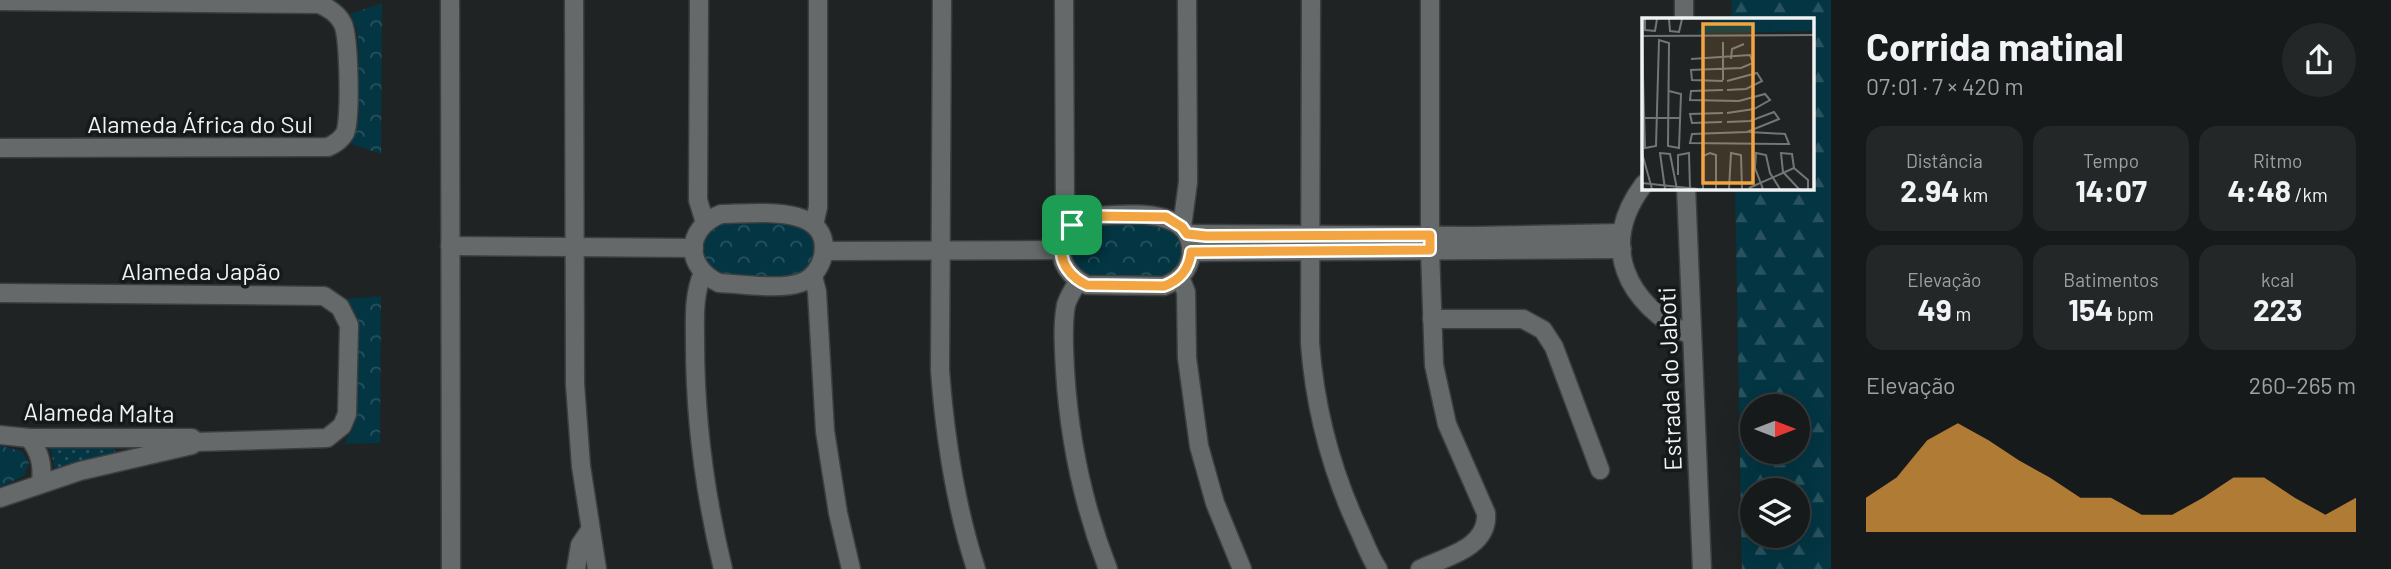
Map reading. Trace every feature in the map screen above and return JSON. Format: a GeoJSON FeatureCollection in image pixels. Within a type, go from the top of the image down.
{"type":"FeatureCollection","features":[{"type":"Feature","properties":{"kind":"street"},"geometry":{"type":"LineString","coordinates":[[450,0],[451,569]]}},
{"type":"Feature","properties":{"kind":"street"},"geometry":{"type":"LineString","coordinates":[[574,0],[575,398],[581,466],[597,569]]}},
{"type":"Feature","properties":{"kind":"street"},"geometry":{"type":"LineString","coordinates":[[699,0],[698,200],[705,223]]}},
{"type":"Feature","properties":{"kind":"street"},"geometry":{"type":"LineString","coordinates":[[814,225],[818,207],[818,0]]}},
{"type":"Feature","properties":{"kind":"street"},"geometry":{"type":"LineString","coordinates":[[942,0],[939,331],[943,409],[955,487],[976,569]]}},
{"type":"Feature","properties":{"kind":"street"},"geometry":{"type":"LineString","coordinates":[[1064,0],[1065,208],[1072,225]]}},
{"type":"Feature","properties":{"kind":"street"},"geometry":{"type":"LineString","coordinates":[[1187,0],[1188,182],[1184,230],[1191,252],[1190,262],[1173,283],[1155,287],[1087,285],[1078,281],[1065,267],[1061,250],[1063,240],[1072,225],[1089,216],[1157,216],[1175,221],[1184,230],[1310,244]]}},
{"type":"Feature","properties":{"kind":"street"},"geometry":{"type":"LineString","coordinates":[[1311,0],[1310,343],[1315,393],[1323,433],[1345,500],[1378,569]]}},
{"type":"Feature","properties":{"kind":"street"},"geometry":{"type":"LineString","coordinates":[[1420,569],[1475,544],[1484,533],[1487,520],[1454,444],[1441,403],[1434,365],[1430,243],[1430,0]]}},
{"type":"Feature","properties":{"kind":"street"},"geometry":{"type":"LineString","coordinates":[[1684,0],[1684,18]]}},
{"type":"Feature","properties":{"kind":"street","name":"Alameda África do Sul"},"geometry":{"type":"LineString","coordinates":[[0,1],[319,4],[331,9],[344,26],[348,84],[346,132],[339,141],[328,147],[0,148]]}},
{"type":"Feature","properties":{"kind":"street"},"geometry":{"type":"LineString","coordinates":[[1642,187],[1631,203],[1622,241],[1626,273],[1645,305],[1690,335]]}},
{"type":"Feature","properties":{"kind":"street","name":"Estrada do Jaboti"},"geometry":{"type":"LineString","coordinates":[[1686,189],[1690,335],[1702,569]]}},
{"type":"Feature","properties":{"kind":"street"},"geometry":{"type":"LineString","coordinates":[[721,214],[790,214],[798,215],[814,225],[823,241],[824,251],[813,276],[796,284],[719,284],[703,273],[694,257],[699,230],[705,223],[721,214]]}},
{"type":"Feature","properties":{"kind":"street"},"geometry":{"type":"LineString","coordinates":[[1191,252],[1310,244],[1622,241]]}},
{"type":"Feature","properties":{"kind":"street"},"geometry":{"type":"LineString","coordinates":[[450,246],[694,248]]}},
{"type":"Feature","properties":{"kind":"street"},"geometry":{"type":"LineString","coordinates":[[824,251],[1061,250]]}},
{"type":"Feature","properties":{"kind":"street"},"geometry":{"type":"LineString","coordinates":[[703,273],[697,292],[695,320],[698,411],[708,500],[723,569]]}},
{"type":"Feature","properties":{"kind":"street"},"geometry":{"type":"LineString","coordinates":[[813,276],[817,292],[826,445],[851,569]]}},
{"type":"Feature","properties":{"kind":"street"},"geometry":{"type":"LineString","coordinates":[[1180,277],[1186,292],[1186,358],[1199,446],[1215,503],[1242,569]]}},
{"type":"Feature","properties":{"kind":"street"},"geometry":{"type":"LineString","coordinates":[[1078,281],[1067,302],[1064,323],[1066,391],[1075,458],[1108,569]]}},
{"type":"Feature","properties":{"kind":"street","name":"Alameda Japão"},"geometry":{"type":"LineString","coordinates":[[0,293],[324,296],[340,307],[347,318],[348,362]]}},
{"type":"Feature","properties":{"kind":"street"},"geometry":{"type":"LineString","coordinates":[[1432,318],[1523,319],[1543,330],[1554,347],[1600,470]]}},
{"type":"Feature","properties":{"kind":"street","name":"Alameda Malta"},"geometry":{"type":"LineString","coordinates":[[0,498],[116,461],[189,447],[196,442],[321,440],[332,436],[342,426],[347,414],[348,362]]}},
{"type":"Feature","properties":{"kind":"street","name":"Alameda Malta"},"geometry":{"type":"LineString","coordinates":[[0,435],[29,438],[192,438],[196,442]]}},
{"type":"Feature","properties":{"kind":"street"},"geometry":{"type":"LineString","coordinates":[[29,438],[42,465],[41,483]]}},
{"type":"Feature","properties":{"kind":"street"},"geometry":{"type":"LineString","coordinates":[[576,569],[580,545],[590,530]]}},
{"type":"Feature","properties":{"kind":"green space"},"geometry":{"type":"Polygon","coordinates":[[[1731,0],[1831,0],[1831,569],[1742,569],[1742,548],[1810,548],[1810,478],[1740,478],[1740,464],[1810,464],[1810,394],[1740,394],[1740,460],[1735,189],[1814,189],[1814,18],[1732,18],[1731,0]]]}},
{"type":"Feature","properties":{"kind":"green space"},"geometry":{"type":"Polygon","coordinates":[[[382,3],[381,154],[351,144],[359,118],[358,38],[350,14],[382,3]]]}},
{"type":"Feature","properties":{"kind":"green space"},"geometry":{"type":"Polygon","coordinates":[[[723,221],[778,221],[805,228],[813,236],[816,248],[814,259],[804,273],[795,277],[721,276],[705,264],[701,249],[708,234],[723,221]]]}},
{"type":"Feature","properties":{"kind":"green space"},"geometry":{"type":"Polygon","coordinates":[[[1090,223],[1164,224],[1181,238],[1184,252],[1180,266],[1162,279],[1088,278],[1072,264],[1071,249],[1074,236],[1090,223]]]}},
{"type":"Feature","properties":{"kind":"green space"},"geometry":{"type":"Polygon","coordinates":[[[381,296],[380,443],[344,444],[353,428],[357,411],[356,325],[353,311],[346,299],[381,296]]]}},
{"type":"Feature","properties":{"kind":"green space"},"geometry":{"type":"Polygon","coordinates":[[[0,446],[22,451],[29,463],[24,476],[0,487],[0,446]]]}},
{"type":"Feature","properties":{"kind":"green space"},"geometry":{"type":"Polygon","coordinates":[[[112,446],[115,454],[55,470],[50,447],[112,446]]]}},
{"type":"Feature","properties":{"kind":"route"},"geometry":{"type":"LineString","coordinates":[[1089,216],[1157,216],[1175,221],[1187,234],[1206,236],[1430,235],[1430,250],[1191,252],[1186,270],[1173,283],[1164,286],[1087,285],[1071,275],[1062,259],[1063,240],[1072,225],[1089,216]]}}]}
